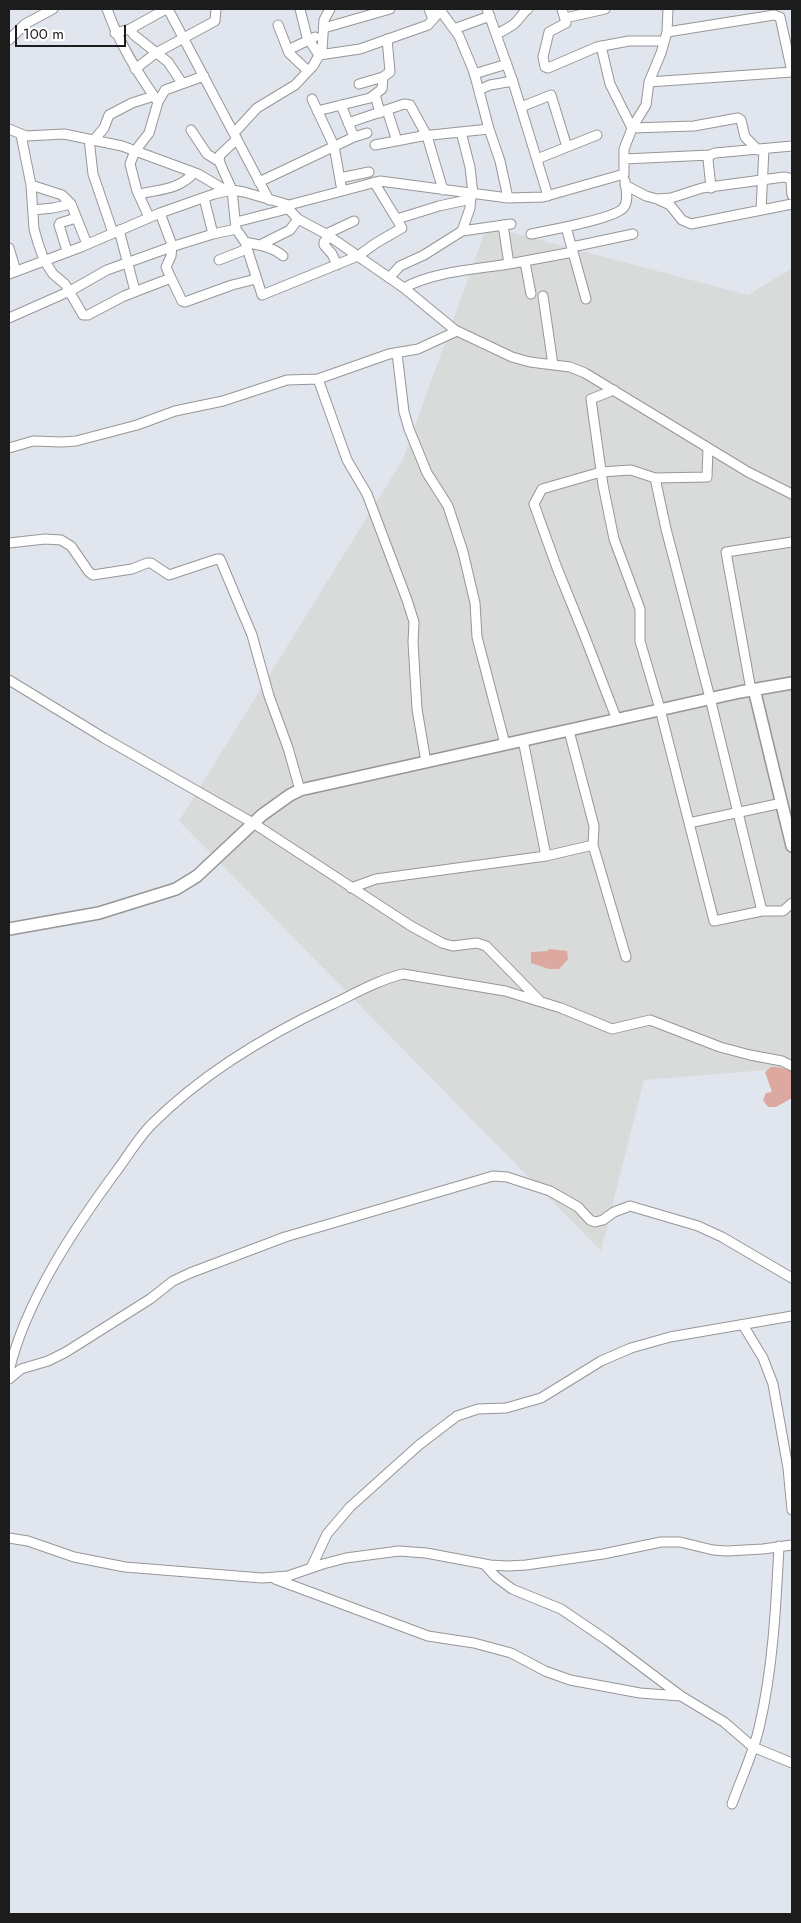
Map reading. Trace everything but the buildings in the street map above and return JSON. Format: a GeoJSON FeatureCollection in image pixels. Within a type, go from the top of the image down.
{"type":"FeatureCollection","features":[{"type":"Feature","properties":{"kind":"street"},"geometry":{"type":"LineString","coordinates":[[9,40],[26,24],[51,9]]}},
{"type":"Feature","properties":{"kind":"street"},"geometry":{"type":"LineString","coordinates":[[107,9],[115,33],[135,69],[156,99],[149,133],[135,151],[130,164],[139,194],[149,217]]}},
{"type":"Feature","properties":{"kind":"street"},"geometry":{"type":"LineString","coordinates":[[115,33],[130,29],[167,9],[269,200]]}},
{"type":"Feature","properties":{"kind":"street"},"geometry":{"type":"LineString","coordinates":[[135,69],[156,53],[215,21],[216,9]]}},
{"type":"Feature","properties":{"kind":"street"},"geometry":{"type":"LineString","coordinates":[[300,9],[308,37],[319,55]]}},
{"type":"Feature","properties":{"kind":"street"},"geometry":{"type":"LineString","coordinates":[[330,9],[324,20],[322,50],[308,71],[295,86],[257,108],[220,155],[220,162],[229,191],[236,226],[246,246],[262,295],[358,256],[376,243],[401,230],[401,225],[374,182]]}},
{"type":"Feature","properties":{"kind":"street"},"geometry":{"type":"LineString","coordinates":[[288,50],[323,31],[390,9]]}},
{"type":"Feature","properties":{"kind":"street"},"geometry":{"type":"LineString","coordinates":[[429,9],[433,19]]}},
{"type":"Feature","properties":{"kind":"street"},"geometry":{"type":"LineString","coordinates":[[496,34],[511,26],[522,12],[528,9]]}},
{"type":"Feature","properties":{"kind":"street"},"geometry":{"type":"LineString","coordinates":[[562,9],[567,22],[565,25],[550,32],[543,57],[545,67],[548,68],[601,46],[665,36],[779,13],[792,72],[649,82]]}},
{"type":"Feature","properties":{"kind":"street"},"geometry":{"type":"LineString","coordinates":[[565,18],[605,9]]}},
{"type":"Feature","properties":{"kind":"street"},"geometry":{"type":"LineString","coordinates":[[531,234],[612,215],[622,210],[625,206],[627,194],[624,174],[624,149],[632,128],[646,105],[649,82],[661,53],[665,36],[668,9]]}},
{"type":"Feature","properties":{"kind":"street"},"geometry":{"type":"LineString","coordinates":[[319,55],[360,49],[428,25],[441,10],[459,36],[474,74],[488,129],[500,161],[508,198]]}},
{"type":"Feature","properties":{"kind":"street"},"geometry":{"type":"LineString","coordinates":[[454,29],[488,12],[513,81],[548,196]]}},
{"type":"Feature","properties":{"kind":"street"},"geometry":{"type":"LineString","coordinates":[[278,25],[288,50],[308,71]]}},
{"type":"Feature","properties":{"kind":"street"},"geometry":{"type":"LineString","coordinates":[[130,29],[134,35],[168,62],[182,83]]}},
{"type":"Feature","properties":{"kind":"street"},"geometry":{"type":"LineString","coordinates":[[358,84],[383,77],[390,72],[387,39]]}},
{"type":"Feature","properties":{"kind":"street"},"geometry":{"type":"LineString","coordinates":[[601,46],[610,84],[632,128]]}},
{"type":"Feature","properties":{"kind":"street"},"geometry":{"type":"LineString","coordinates":[[474,74],[507,64]]}},
{"type":"Feature","properties":{"kind":"street"},"geometry":{"type":"LineString","coordinates":[[135,291],[116,232],[93,174],[92,139],[104,128],[109,115],[132,103],[156,99],[166,90],[204,76]]}},
{"type":"Feature","properties":{"kind":"street"},"geometry":{"type":"LineString","coordinates":[[317,111],[370,98],[382,89],[383,77]]}},
{"type":"Feature","properties":{"kind":"street"},"geometry":{"type":"LineString","coordinates":[[479,90],[490,85],[513,81]]}},
{"type":"Feature","properties":{"kind":"street"},"geometry":{"type":"LineString","coordinates":[[376,94],[397,141]]}},
{"type":"Feature","properties":{"kind":"street"},"geometry":{"type":"LineString","coordinates":[[521,108],[551,95],[567,147]]}},
{"type":"Feature","properties":{"kind":"street"},"geometry":{"type":"LineString","coordinates":[[312,99],[334,146],[342,191]]}},
{"type":"Feature","properties":{"kind":"street"},"geometry":{"type":"LineString","coordinates":[[348,123],[404,104],[410,105],[427,136],[443,190]]}},
{"type":"Feature","properties":{"kind":"street"},"geometry":{"type":"LineString","coordinates":[[341,105],[354,136]]}},
{"type":"Feature","properties":{"kind":"street"},"geometry":{"type":"LineString","coordinates":[[632,128],[694,126],[738,118],[741,120],[745,137],[761,149]]}},
{"type":"Feature","properties":{"kind":"street"},"geometry":{"type":"LineString","coordinates":[[9,129],[26,136],[64,134],[92,139],[135,151],[194,173],[229,191]]}},
{"type":"Feature","properties":{"kind":"street"},"geometry":{"type":"LineString","coordinates":[[375,145],[427,136],[488,129]]}},
{"type":"Feature","properties":{"kind":"street"},"geometry":{"type":"LineString","coordinates":[[191,130],[207,154],[220,162]]}},
{"type":"Feature","properties":{"kind":"street"},"geometry":{"type":"LineString","coordinates":[[461,132],[470,167],[472,195],[470,208],[462,231]]}},
{"type":"Feature","properties":{"kind":"street"},"geometry":{"type":"LineString","coordinates":[[259,182],[354,136],[368,133]]}},
{"type":"Feature","properties":{"kind":"street"},"geometry":{"type":"LineString","coordinates":[[20,135],[31,184],[34,230],[44,260],[53,274],[70,291],[83,315],[88,315],[135,291],[171,278]]}},
{"type":"Feature","properties":{"kind":"street"},"geometry":{"type":"LineString","coordinates":[[537,159],[597,135]]}},
{"type":"Feature","properties":{"kind":"street"},"geometry":{"type":"LineString","coordinates":[[624,159],[710,155],[792,146]]}},
{"type":"Feature","properties":{"kind":"street"},"geometry":{"type":"LineString","coordinates":[[761,149],[761,210]]}},
{"type":"Feature","properties":{"kind":"street"},"geometry":{"type":"LineString","coordinates":[[710,155],[708,159],[711,188]]}},
{"type":"Feature","properties":{"kind":"street"},"geometry":{"type":"LineString","coordinates":[[340,178],[369,172]]}},
{"type":"Feature","properties":{"kind":"street"},"geometry":{"type":"LineString","coordinates":[[139,194],[179,186],[194,173]]}},
{"type":"Feature","properties":{"kind":"street"},"geometry":{"type":"LineString","coordinates":[[9,318],[70,291],[95,276],[126,263],[236,226],[285,207],[374,182],[389,181],[472,195],[508,198],[548,196],[624,174]]}},
{"type":"Feature","properties":{"kind":"street"},"geometry":{"type":"LineString","coordinates":[[657,199],[671,198],[711,188],[784,177],[789,178],[791,182],[792,195]]}},
{"type":"Feature","properties":{"kind":"street"},"geometry":{"type":"LineString","coordinates":[[31,184],[62,194],[71,204],[87,244]]}},
{"type":"Feature","properties":{"kind":"street"},"geometry":{"type":"LineString","coordinates":[[625,184],[646,196],[670,205],[682,220],[690,224],[792,204]]}},
{"type":"Feature","properties":{"kind":"street"},"geometry":{"type":"LineString","coordinates":[[9,248],[12,272],[87,244],[160,213],[229,191],[244,192],[285,207],[298,219],[328,235],[404,288],[457,331],[512,357],[530,362],[570,367],[585,373],[748,472],[792,494]]}},
{"type":"Feature","properties":{"kind":"street"},"geometry":{"type":"LineString","coordinates":[[397,219],[472,195]]}},
{"type":"Feature","properties":{"kind":"street"},"geometry":{"type":"LineString","coordinates":[[204,198],[213,234]]}},
{"type":"Feature","properties":{"kind":"street"},"geometry":{"type":"LineString","coordinates":[[34,210],[71,204]]}},
{"type":"Feature","properties":{"kind":"street"},"geometry":{"type":"LineString","coordinates":[[160,213],[171,248],[166,267],[182,301],[186,302],[232,285],[256,279]]}},
{"type":"Feature","properties":{"kind":"street"},"geometry":{"type":"LineString","coordinates":[[67,251],[59,225],[76,218]]}},
{"type":"Feature","properties":{"kind":"street"},"geometry":{"type":"LineString","coordinates":[[260,246],[290,230],[298,219]]}},
{"type":"Feature","properties":{"kind":"street"},"geometry":{"type":"LineString","coordinates":[[337,265],[324,242],[328,235],[354,221]]}},
{"type":"Feature","properties":{"kind":"street"},"geometry":{"type":"LineString","coordinates":[[389,278],[400,266],[424,255],[462,231],[507,224],[509,264]]}},
{"type":"Feature","properties":{"kind":"street"},"geometry":{"type":"LineString","coordinates":[[566,227],[586,298]]}},
{"type":"Feature","properties":{"kind":"street"},"geometry":{"type":"LineString","coordinates":[[404,288],[418,280],[525,262],[633,234]]}},
{"type":"Feature","properties":{"kind":"street"},"geometry":{"type":"LineString","coordinates":[[219,260],[246,246],[260,246],[284,256]]}},
{"type":"Feature","properties":{"kind":"street"},"geometry":{"type":"LineString","coordinates":[[525,262],[531,294]]}},
{"type":"Feature","properties":{"kind":"street"},"geometry":{"type":"LineString","coordinates":[[543,296],[553,365]]}},
{"type":"Feature","properties":{"kind":"street"},"geometry":{"type":"LineString","coordinates":[[9,448],[33,441],[76,441],[137,425],[175,411],[223,401],[288,380],[318,379],[397,353],[418,349],[457,331]]}},
{"type":"Feature","properties":{"kind":"street"},"geometry":{"type":"LineString","coordinates":[[397,353],[404,412],[409,428],[427,473],[448,506],[463,552],[475,603],[477,637],[505,744]]}},
{"type":"Feature","properties":{"kind":"street"},"geometry":{"type":"LineString","coordinates":[[318,379],[346,460],[367,494],[412,614],[414,622],[412,642],[417,709],[426,762]]}},
{"type":"Feature","properties":{"kind":"street"},"geometry":{"type":"LineString","coordinates":[[614,390],[591,399],[601,472],[614,539],[640,609],[640,641],[660,709],[714,920],[762,911],[783,911],[792,903]]}},
{"type":"Feature","properties":{"kind":"street"},"geometry":{"type":"LineString","coordinates":[[616,720],[534,504],[542,489],[601,472],[631,470],[655,478],[707,477],[708,448]]}},
{"type":"Feature","properties":{"kind":"street"},"geometry":{"type":"LineString","coordinates":[[655,478],[666,529],[762,911]]}},
{"type":"Feature","properties":{"kind":"street"},"geometry":{"type":"LineString","coordinates":[[9,543],[45,539],[61,540],[71,546],[89,572],[96,575],[132,569],[146,563],[151,563],[169,575],[217,558],[220,559],[252,635],[269,696],[300,790]]}},
{"type":"Feature","properties":{"kind":"street"},"geometry":{"type":"LineString","coordinates":[[792,542],[726,552],[753,689],[792,846]]}},
{"type":"Feature","properties":{"kind":"street"},"geometry":{"type":"LineString","coordinates":[[9,680],[104,738],[253,823],[411,926],[453,946],[477,943],[486,946],[542,1003]]}},
{"type":"Feature","properties":{"kind":"street"},"geometry":{"type":"LineString","coordinates":[[9,928],[99,913],[176,889],[197,876],[253,823],[290,795],[300,790],[710,698],[792,683]]}},
{"type":"Feature","properties":{"kind":"street"},"geometry":{"type":"LineString","coordinates":[[569,730],[594,826],[593,844],[626,957]]}},
{"type":"Feature","properties":{"kind":"street"},"geometry":{"type":"LineString","coordinates":[[523,740],[546,856]]}},
{"type":"Feature","properties":{"kind":"street"},"geometry":{"type":"LineString","coordinates":[[689,823],[782,803]]}},
{"type":"Feature","properties":{"kind":"street"},"geometry":{"type":"LineString","coordinates":[[351,888],[387,878],[546,856],[593,844]]}},
{"type":"Feature","properties":{"kind":"street"},"geometry":{"type":"LineString","coordinates":[[9,1371],[14,1348],[54,1266],[90,1207],[150,1125],[175,1102],[227,1064],[266,1039],[388,977],[403,974],[505,991],[561,1008],[612,1029],[650,1020],[720,1047],[782,1061],[792,1066]]}},
{"type":"Feature","properties":{"kind":"street"},"geometry":{"type":"LineString","coordinates":[[9,1379],[20,1370],[48,1361],[66,1352],[150,1299],[173,1281],[190,1273],[285,1237],[493,1176],[507,1177],[550,1191],[578,1207],[590,1220],[595,1222],[603,1220],[614,1212],[630,1206],[698,1226],[722,1237],[792,1278]]}},
{"type":"Feature","properties":{"kind":"street"},"geometry":{"type":"LineString","coordinates":[[312,1568],[327,1534],[350,1507],[419,1445],[457,1416],[478,1409],[506,1408],[540,1398],[601,1361],[631,1348],[670,1337],[792,1316]]}},
{"type":"Feature","properties":{"kind":"street"},"geometry":{"type":"LineString","coordinates":[[743,1324],[763,1358],[773,1384],[788,1468],[792,1510]]}},
{"type":"Feature","properties":{"kind":"street"},"geometry":{"type":"LineString","coordinates":[[9,1538],[28,1541],[74,1556],[126,1567],[272,1578],[288,1576],[346,1558],[399,1551],[426,1553],[484,1564],[526,1565],[603,1554],[661,1542],[680,1542],[727,1551],[792,1545]]}},
{"type":"Feature","properties":{"kind":"street"},"geometry":{"type":"LineString","coordinates":[[732,1804],[759,1730],[769,1670],[776,1608],[779,1546]]}},
{"type":"Feature","properties":{"kind":"street"},"geometry":{"type":"LineString","coordinates":[[484,1564],[496,1577],[512,1588],[562,1610],[608,1641],[681,1696],[724,1722],[754,1747],[792,1763]]}},
{"type":"Feature","properties":{"kind":"street"},"geometry":{"type":"LineString","coordinates":[[272,1578],[428,1636],[474,1643],[511,1653],[545,1672],[570,1680],[640,1693],[681,1696]]}},
{"type":"Feature","properties":{"kind":"shaded area"},"geometry":{"type":"Polygon","coordinates":[[[487,226],[748,295],[792,268],[792,1074],[779,1069],[644,1080],[601,1251],[179,821],[403,459],[487,226]]]}},
{"type":"Feature","properties":{"kind":"shaded area"},"geometry":{"type":"Polygon","coordinates":[[[549,949],[567,951],[568,959],[559,969],[549,969],[531,963],[531,952],[548,951],[549,949]]]}},
{"type":"Feature","properties":{"kind":"shaded area"},"geometry":{"type":"Polygon","coordinates":[[[771,1067],[792,1071],[792,1098],[776,1107],[768,1107],[763,1100],[766,1093],[772,1092],[765,1072],[771,1067]]]}}]}
